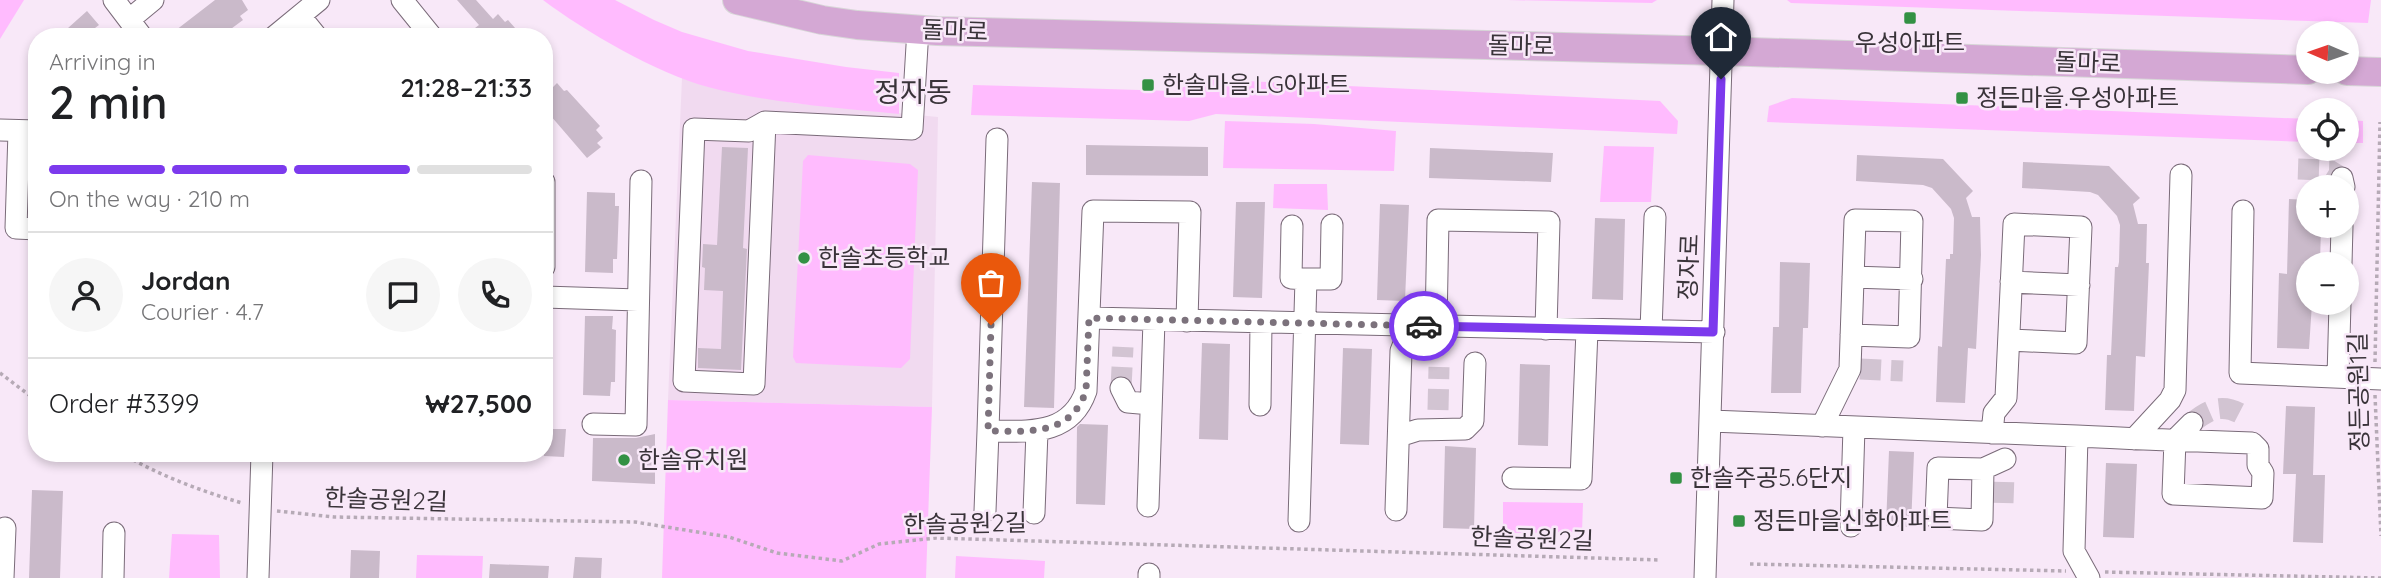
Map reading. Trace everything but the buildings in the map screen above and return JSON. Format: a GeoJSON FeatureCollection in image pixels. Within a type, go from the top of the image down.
{"type":"FeatureCollection","features":[{"type":"Feature","properties":{"kind":"main road","name":"돌마로"},"geometry":{"type":"LineString","coordinates":[[737,0],[822,20],[918,29],[2296,70]]}},
{"type":"Feature","properties":{"kind":"main road"},"geometry":{"type":"LineString","coordinates":[[2359,71],[2381,72]]}},
{"type":"Feature","properties":{"kind":"street"},"geometry":{"type":"LineString","coordinates":[[114,0],[136,28],[153,0]]}},
{"type":"Feature","properties":{"kind":"street"},"geometry":{"type":"LineString","coordinates":[[285,28],[319,0]]}},
{"type":"Feature","properties":{"kind":"street"},"geometry":{"type":"LineString","coordinates":[[402,0],[425,28]]}},
{"type":"Feature","properties":{"kind":"street","name":"정자로"},"geometry":{"type":"LineString","coordinates":[[1705,578],[1723,0]]}},
{"type":"Feature","properties":{"kind":"street"},"geometry":{"type":"LineString","coordinates":[[300,16],[310,28]]}},
{"type":"Feature","properties":{"kind":"street"},"geometry":{"type":"LineString","coordinates":[[765,122],[754,384],[684,381],[694,129],[749,131],[765,122],[912,129],[918,29]]}},
{"type":"Feature","properties":{"kind":"street"},"geometry":{"type":"LineString","coordinates":[[19,130],[16,228],[28,229]]}},
{"type":"Feature","properties":{"kind":"street"},"geometry":{"type":"LineString","coordinates":[[985,511],[997,139]]}},
{"type":"Feature","properties":{"kind":"street"},"geometry":{"type":"LineString","coordinates":[[2134,439],[2170,400],[2175,390],[2181,174]]}},
{"type":"Feature","properties":{"kind":"street"},"geometry":{"type":"LineString","coordinates":[[593,424],[636,425],[641,181]]}},
{"type":"Feature","properties":{"kind":"street"},"geometry":{"type":"LineString","coordinates":[[988,431],[1037,431],[1064,421],[1082,403],[1086,391],[1094,211],[1190,212],[1187,321]]}},
{"type":"Feature","properties":{"kind":"street"},"geometry":{"type":"LineString","coordinates":[[2243,211],[2240,373],[2377,379]]}},
{"type":"Feature","properties":{"kind":"street"},"geometry":{"type":"LineString","coordinates":[[1651,331],[1655,217]]}},
{"type":"Feature","properties":{"kind":"street"},"geometry":{"type":"LineString","coordinates":[[1436,326],[1438,220],[1549,222],[1546,329]]}},
{"type":"Feature","properties":{"kind":"street"},"geometry":{"type":"LineString","coordinates":[[1822,426],[1855,369],[1851,335],[1855,220],[1912,221],[1909,337],[1851,335]]}},
{"type":"Feature","properties":{"kind":"street"},"geometry":{"type":"LineString","coordinates":[[1998,467],[1999,433],[1994,413],[2006,398],[2014,224],[2081,227],[2076,343],[2009,340]]}},
{"type":"Feature","properties":{"kind":"street"},"geometry":{"type":"LineString","coordinates":[[1292,226],[1291,278],[1331,279],[1332,225]]}},
{"type":"Feature","properties":{"kind":"street"},"geometry":{"type":"LineString","coordinates":[[1853,277],[1912,279]]}},
{"type":"Feature","properties":{"kind":"street"},"geometry":{"type":"LineString","coordinates":[[1299,521],[1306,279]]}},
{"type":"Feature","properties":{"kind":"street"},"geometry":{"type":"LineString","coordinates":[[2011,282],[2079,285]]}},
{"type":"Feature","properties":{"kind":"street"},"geometry":{"type":"LineString","coordinates":[[553,297],[638,300]]}},
{"type":"Feature","properties":{"kind":"street"},"geometry":{"type":"LineString","coordinates":[[2338,377],[2340,315]]}},
{"type":"Feature","properties":{"kind":"street"},"geometry":{"type":"LineString","coordinates":[[1089,318],[1713,332]]}},
{"type":"Feature","properties":{"kind":"street"},"geometry":{"type":"LineString","coordinates":[[1148,506],[1154,320]]}},
{"type":"Feature","properties":{"kind":"street"},"geometry":{"type":"LineString","coordinates":[[1260,405],[1261,322]]}},
{"type":"Feature","properties":{"kind":"street"},"geometry":{"type":"LineString","coordinates":[[1396,510],[1401,351],[1411,326]]}},
{"type":"Feature","properties":{"kind":"street"},"geometry":{"type":"LineString","coordinates":[[1513,478],[1581,480],[1587,330]]}},
{"type":"Feature","properties":{"kind":"street"},"geometry":{"type":"LineString","coordinates":[[1399,436],[1438,419],[1465,429],[1473,421],[1475,363]]}},
{"type":"Feature","properties":{"kind":"street"},"geometry":{"type":"LineString","coordinates":[[1121,388],[1128,402],[1151,404]]}},
{"type":"Feature","properties":{"kind":"street"},"geometry":{"type":"LineString","coordinates":[[1711,421],[2134,439],[2175,440],[2252,443],[2258,449],[2258,465],[2263,473],[2262,498],[2173,494],[2175,440],[2192,423]]}},
{"type":"Feature","properties":{"kind":"street"},"geometry":{"type":"LineString","coordinates":[[1851,526],[1853,427]]}},
{"type":"Feature","properties":{"kind":"street"},"geometry":{"type":"LineString","coordinates":[[1034,513],[1037,431]]}},
{"type":"Feature","properties":{"kind":"street"},"geometry":{"type":"LineString","coordinates":[[2077,436],[2074,551],[2089,578]]}},
{"type":"Feature","properties":{"kind":"street"},"geometry":{"type":"LineString","coordinates":[[258,578],[262,462]]}},
{"type":"Feature","properties":{"kind":"street"},"geometry":{"type":"LineString","coordinates":[[3,578],[5,528]]}},
{"type":"Feature","properties":{"kind":"street"},"geometry":{"type":"LineString","coordinates":[[113,578],[114,533]]}},
{"type":"Feature","properties":{"kind":"path","name":"정든공원1길"},"geometry":{"type":"LineString","coordinates":[[2380,122],[2377,379],[2381,536]]}},
{"type":"Feature","properties":{"kind":"path"},"geometry":{"type":"LineString","coordinates":[[0,373],[28,394]]}},
{"type":"Feature","properties":{"kind":"path","name":"한솔공원2길"},"geometry":{"type":"LineString","coordinates":[[136,462],[220,497],[262,509],[334,517],[635,522],[729,537],[777,553],[842,561],[879,544],[936,538],[1660,560]]}},
{"type":"Feature","properties":{"kind":"shaded area"},"geometry":{"type":"Polygon","coordinates":[[[0,0],[24,0],[0,39],[0,0]]]}},
{"type":"Feature","properties":{"kind":"shaded area"},"geometry":{"type":"Polygon","coordinates":[[[543,0],[615,0],[682,32],[748,51],[899,73],[899,114],[779,101],[731,93],[688,81],[622,50],[543,0]]]}},
{"type":"Feature","properties":{"kind":"shaded area"},"geometry":{"type":"Polygon","coordinates":[[[1508,0],[1657,0],[1652,3],[1508,0]]]}},
{"type":"Feature","properties":{"kind":"shaded area"},"geometry":{"type":"Polygon","coordinates":[[[1787,0],[2371,0],[2368,23],[1791,3],[1787,0]]]}},
{"type":"Feature","properties":{"kind":"shaded area","name":"한솔초등학교"},"geometry":{"type":"Polygon","coordinates":[[[682,78],[706,86],[793,103],[938,117],[932,407],[668,400],[682,78]]]}},
{"type":"Feature","properties":{"kind":"shaded area"},"geometry":{"type":"Polygon","coordinates":[[[1205,79],[1660,101],[1678,121],[1677,134],[1216,114],[1189,121],[971,115],[973,85],[1173,91],[1205,79]]]}},
{"type":"Feature","properties":{"kind":"shaded area"},"geometry":{"type":"Polygon","coordinates":[[[1792,98],[2296,119],[2296,142],[1767,122],[1769,106],[1792,98]]]}},
{"type":"Feature","properties":{"kind":"shaded area"},"geometry":{"type":"Polygon","coordinates":[[[1225,121],[1314,124],[1396,131],[1394,171],[1223,168],[1225,121]]]}},
{"type":"Feature","properties":{"kind":"shaded area"},"geometry":{"type":"Polygon","coordinates":[[[2359,121],[2363,121],[2363,143],[2359,143],[2359,121]]]}},
{"type":"Feature","properties":{"kind":"shaded area"},"geometry":{"type":"Polygon","coordinates":[[[1604,146],[1654,147],[1651,202],[1600,202],[1604,146]]]}},
{"type":"Feature","properties":{"kind":"shaded area"},"geometry":{"type":"Polygon","coordinates":[[[808,155],[910,164],[918,170],[910,359],[901,368],[796,363],[793,357],[803,161],[808,155]]]}},
{"type":"Feature","properties":{"kind":"shaded area"},"geometry":{"type":"Polygon","coordinates":[[[1274,184],[1327,184],[1328,210],[1273,208],[1274,184]]]}},
{"type":"Feature","properties":{"kind":"shaded area"},"geometry":{"type":"Polygon","coordinates":[[[668,400],[932,407],[926,578],[662,578],[668,400]]]}},
{"type":"Feature","properties":{"kind":"shaded area"},"geometry":{"type":"Polygon","coordinates":[[[1503,502],[1583,503],[1582,532],[1503,533],[1503,502]]]}},
{"type":"Feature","properties":{"kind":"shaded area"},"geometry":{"type":"Polygon","coordinates":[[[172,534],[219,535],[220,578],[169,578],[172,534]]]}},
{"type":"Feature","properties":{"kind":"shaded area"},"geometry":{"type":"Polygon","coordinates":[[[417,555],[483,556],[482,578],[416,578],[417,555]]]}},
{"type":"Feature","properties":{"kind":"shaded area"},"geometry":{"type":"Polygon","coordinates":[[[956,556],[1045,561],[1044,578],[955,578],[956,556]]]}},
{"type":"Feature","properties":{"kind":"tunnel"},"geometry":{"type":"LineString","coordinates":[[2298,169],[2329,170],[2337,175]]}},
{"type":"Feature","properties":{"kind":"tunnel"},"geometry":{"type":"LineString","coordinates":[[1121,388],[1123,347]]}},
{"type":"Feature","properties":{"kind":"tunnel"},"geometry":{"type":"LineString","coordinates":[[1438,410],[1439,367]]}},
{"type":"Feature","properties":{"kind":"tunnel"},"geometry":{"type":"LineString","coordinates":[[1860,369],[1903,371]]}},
{"type":"Feature","properties":{"kind":"tunnel"},"geometry":{"type":"LineString","coordinates":[[2192,423],[2206,413],[2218,409],[2231,410],[2246,417]]}},
{"type":"Feature","properties":{"kind":"tunnel"},"geometry":{"type":"LineString","coordinates":[[2003,503],[2004,474]]}},
{"type":"Feature","properties":{"kind":"way so far"},"geometry":{"type":"LineString","coordinates":[[991,325],[988,431],[1037,431],[1064,421],[1075,412],[1086,391],[1089,318],[1424,326]]}},
{"type":"Feature","properties":{"kind":"place","name":"우성아파트"},"geometry":{"type":"Point","coordinates":[1910,18]}},
{"type":"Feature","properties":{"kind":"place","name":"한솔마을.LG아파트"},"geometry":{"type":"Point","coordinates":[1148,85]}},
{"type":"Feature","properties":{"kind":"place","name":"정든마을.우성아파트"},"geometry":{"type":"Point","coordinates":[1962,98]}},
{"type":"Feature","properties":{"kind":"place","name":"한솔초등학교"},"geometry":{"type":"Point","coordinates":[804,258]}},
{"type":"Feature","properties":{"kind":"place","name":"한솔유치원"},"geometry":{"type":"Point","coordinates":[624,460]}},
{"type":"Feature","properties":{"kind":"place","name":"한솔주공5.6단지"},"geometry":{"type":"Point","coordinates":[1676,478]}},
{"type":"Feature","properties":{"kind":"place","name":"정든마을신화아파트"},"geometry":{"type":"Point","coordinates":[1739,521]}},
{"type":"Feature","properties":{"kind":"district","name":"정자동"},"geometry":{"type":"Point","coordinates":[913,92]}},
{"type":"Feature","properties":{"kind":"route"},"geometry":{"type":"LineString","coordinates":[[1424,326],[1713,332],[1721,79]]}}]}
